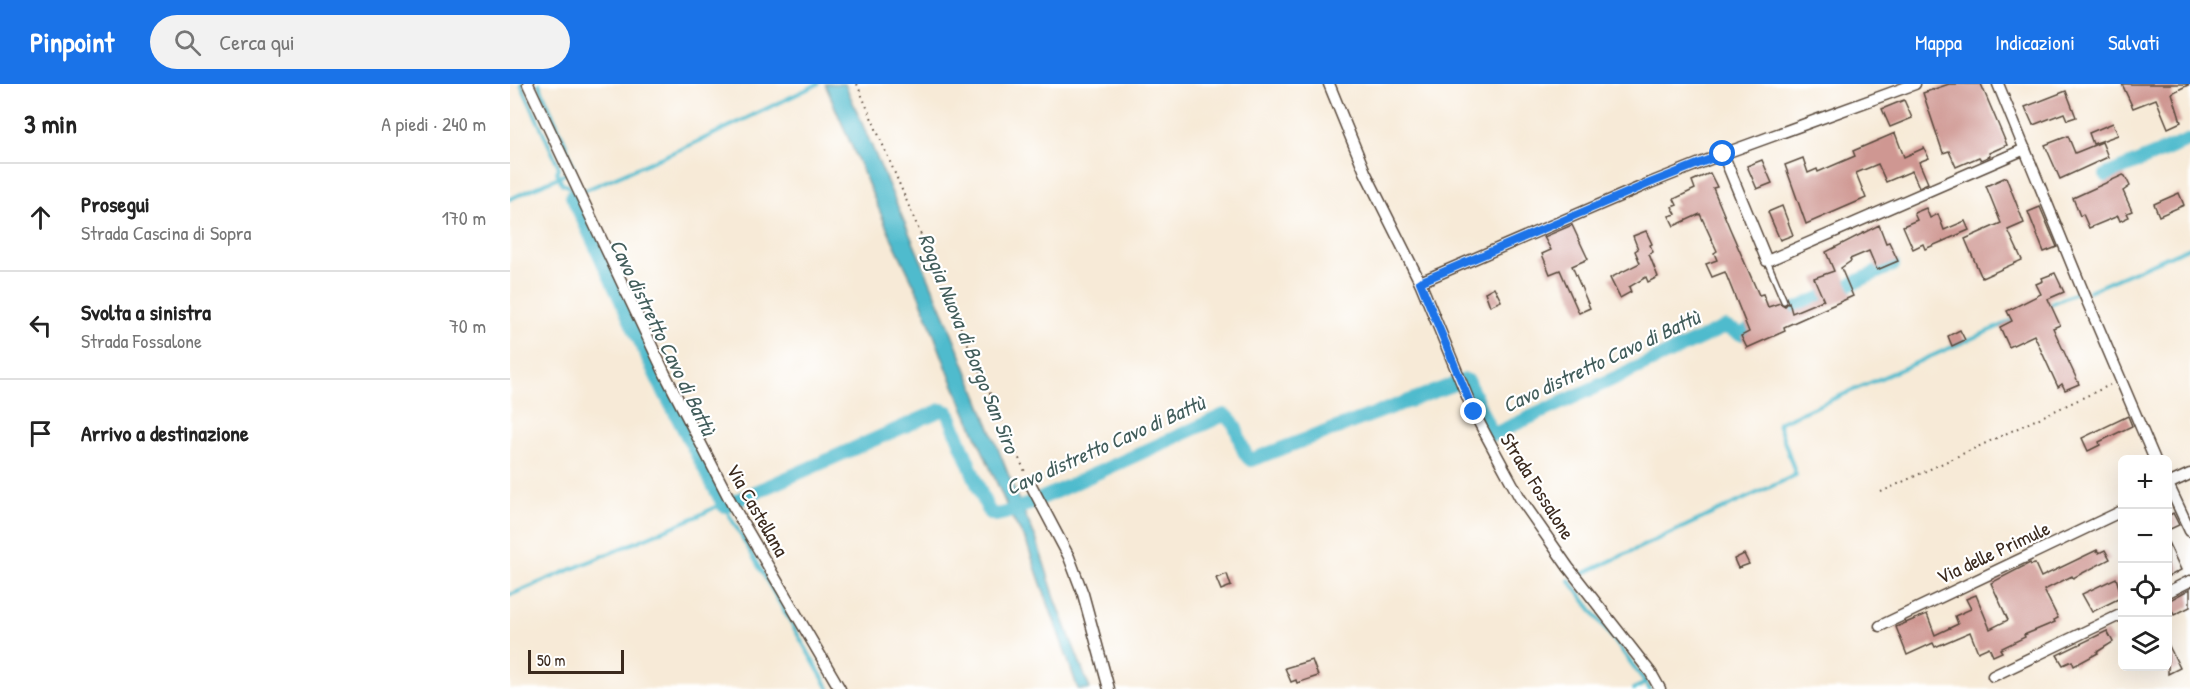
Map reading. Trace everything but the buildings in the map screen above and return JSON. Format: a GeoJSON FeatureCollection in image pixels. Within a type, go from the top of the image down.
{"type":"FeatureCollection","features":[{"type":"Feature","properties":{"kind":"street","name":"Via Castellana"},"geometry":{"type":"LineString","coordinates":[[528,84],[665,375],[731,502],[840,689]]}},
{"type":"Feature","properties":{"kind":"street","name":"Strada Fossalone"},"geometry":{"type":"LineString","coordinates":[[1329,84],[1365,172],[1420,282],[1474,412],[1520,498],[1568,567],[1651,673],[1660,689]]}},
{"type":"Feature","properties":{"kind":"street"},"geometry":{"type":"LineString","coordinates":[[1420,282],[1650,183],[1915,84]]}},
{"type":"Feature","properties":{"kind":"street"},"geometry":{"type":"LineString","coordinates":[[1998,84],[2153,455]]}},
{"type":"Feature","properties":{"kind":"street"},"geometry":{"type":"LineString","coordinates":[[1723,154],[1767,261],[2025,149]]}},
{"type":"Feature","properties":{"kind":"street"},"geometry":{"type":"LineString","coordinates":[[2172,485],[2190,474]]}},
{"type":"Feature","properties":{"kind":"street"},"geometry":{"type":"LineString","coordinates":[[1031,485],[1061,541],[1083,594],[1109,689]]}},
{"type":"Feature","properties":{"kind":"street"},"geometry":{"type":"LineString","coordinates":[[2172,495],[2190,531]]}},
{"type":"Feature","properties":{"kind":"street","name":"Via delle Primule"},"geometry":{"type":"LineString","coordinates":[[1880,626],[2118,513]]}},
{"type":"Feature","properties":{"kind":"street"},"geometry":{"type":"LineString","coordinates":[[2172,590],[2190,581]]}},
{"type":"Feature","properties":{"kind":"street"},"geometry":{"type":"LineString","coordinates":[[1993,676],[2118,616]]}},
{"type":"Feature","properties":{"kind":"lane"},"geometry":{"type":"LineString","coordinates":[[1767,261],[1784,301]]}},
{"type":"Feature","properties":{"kind":"path"},"geometry":{"type":"LineString","coordinates":[[857,84],[951,306],[1031,485]]}},
{"type":"Feature","properties":{"kind":"path"},"geometry":{"type":"LineString","coordinates":[[1881,492],[2121,380]]}},
{"type":"Feature","properties":{"kind":"water"},"geometry":{"type":"Polygon","coordinates":[[[825,84],[845,84],[948,323],[1021,506],[1009,511],[949,374],[918,293],[890,235],[825,84]]]}},
{"type":"Feature","properties":{"kind":"water"},"geometry":{"type":"Polygon","coordinates":[[[1022,508],[1036,538],[1056,601],[1090,689],[1078,689],[1026,541],[1009,513],[1022,508]]]}},
{"type":"Feature","properties":{"kind":"waterway"},"geometry":{"type":"LineString","coordinates":[[521,84],[559,167],[557,172],[562,184],[569,186],[572,196],[575,194]]}},
{"type":"Feature","properties":{"kind":"waterway"},"geometry":{"type":"LineString","coordinates":[[510,199],[574,170],[567,147],[539,84]]}},
{"type":"Feature","properties":{"kind":"waterway"},"geometry":{"type":"LineString","coordinates":[[583,191],[697,142],[818,84]]}},
{"type":"Feature","properties":{"kind":"waterway","name":"Cavo distretto Cavo di Battù"},"geometry":{"type":"LineString","coordinates":[[2106,175],[2190,140]]}},
{"type":"Feature","properties":{"kind":"waterway","name":"Cavo distretto Cavo di Battù"},"geometry":{"type":"LineString","coordinates":[[572,196],[660,384],[724,506],[941,410],[948,412],[985,503],[990,513],[996,515],[1029,504],[1224,415],[1233,424],[1243,450],[1251,460],[1465,380],[1468,381],[1492,435],[1725,327],[1741,334],[1893,265]]}},
{"type":"Feature","properties":{"kind":"waterway","name":"Cavo distretto Cavo di Battù"},"geometry":{"type":"LineString","coordinates":[[2089,291],[2190,247]]}},
{"type":"Feature","properties":{"kind":"waterway","name":"Cavo distretto Cavo di Battù"},"geometry":{"type":"LineString","coordinates":[[2046,306],[2076,293]]}},
{"type":"Feature","properties":{"kind":"waterway","name":"Cavo distretto Cavo di Battù"},"geometry":{"type":"LineString","coordinates":[[1580,575],[1796,475],[1778,423],[2014,320]]}},
{"type":"Feature","properties":{"kind":"waterway"},"geometry":{"type":"LineString","coordinates":[[510,595],[698,516],[723,503]]}},
{"type":"Feature","properties":{"kind":"waterway"},"geometry":{"type":"LineString","coordinates":[[724,506],[829,689]]}},
{"type":"Feature","properties":{"kind":"waterway","name":"Cavo distretto Cavo di Battù"},"geometry":{"type":"LineString","coordinates":[[1569,580],[1646,683],[1633,689]]}},
{"type":"Feature","properties":{"kind":"waterway","name":"Cavo distretto Cavo di Battù"},"geometry":{"type":"LineString","coordinates":[[1646,683],[1649,689]]}},
{"type":"Feature","properties":{"kind":"route"},"geometry":{"type":"LineString","coordinates":[[1474,412],[1420,282],[1723,154]]}},
{"type":"Feature","properties":{"kind":"water label","name":"Roggia Nuova di Borgo San Siro"},"geometry":{"type":"Point","coordinates":[969,343]}}]}
